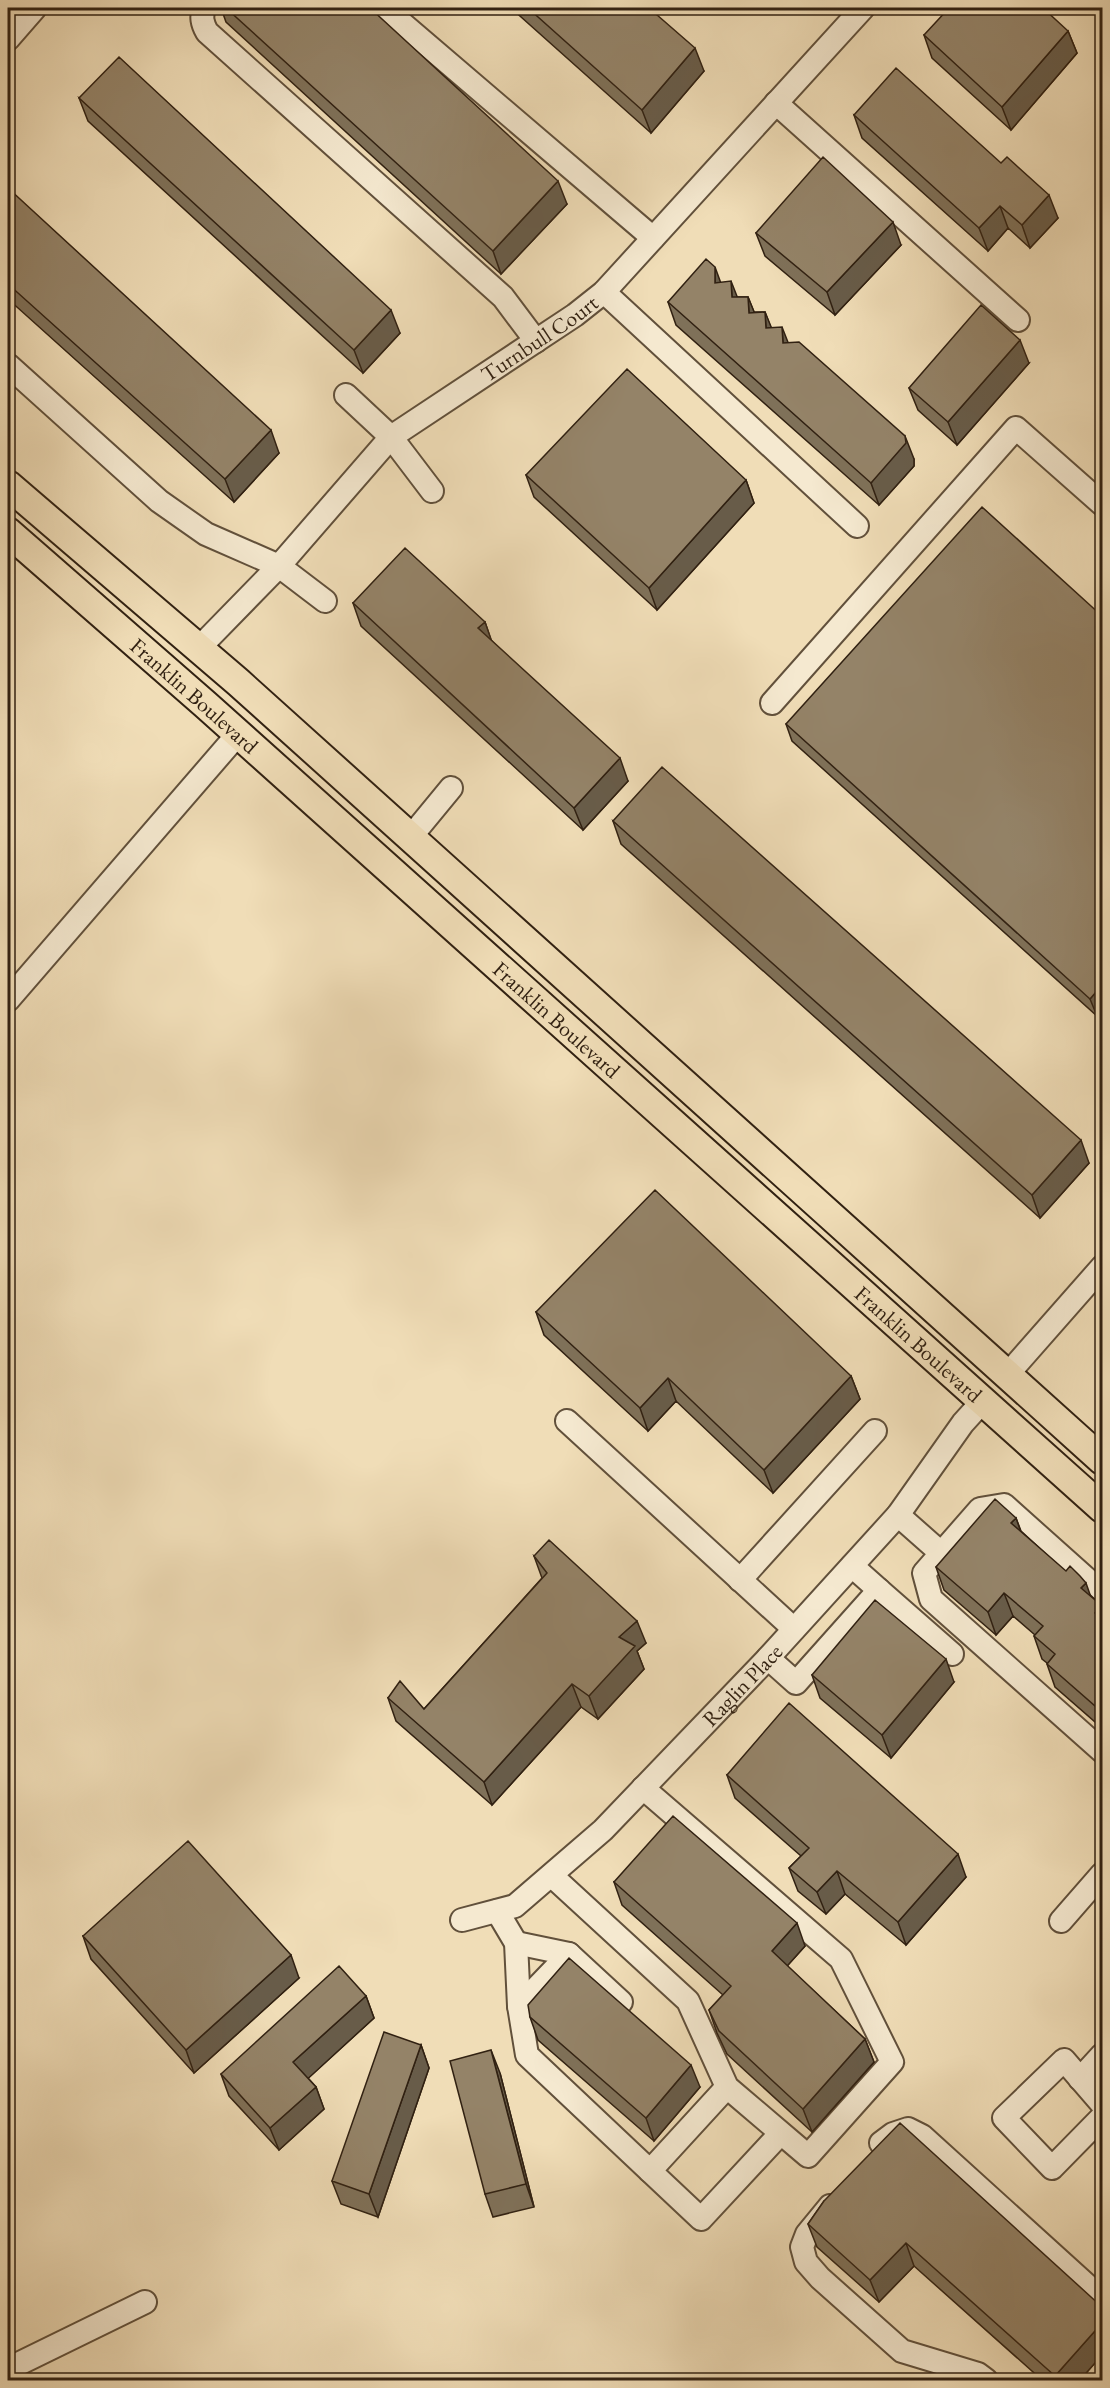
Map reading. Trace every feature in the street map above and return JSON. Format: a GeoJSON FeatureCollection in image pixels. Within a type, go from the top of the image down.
{"type":"FeatureCollection","features":[{"type":"Feature","properties":{"kind":"main road","name":"Franklin Boulevard"},"geometry":{"type":"LineString","coordinates":[[8,485],[238,682],[1102,1460]]}},
{"type":"Feature","properties":{"kind":"main road","name":"Franklin Boulevard"},"geometry":{"type":"LineString","coordinates":[[8,532],[238,734],[1102,1508]]}},
{"type":"Feature","properties":{"kind":"street"},"geometry":{"type":"LineString","coordinates":[[8,39],[35,8]]}},
{"type":"Feature","properties":{"kind":"street"},"geometry":{"type":"LineString","coordinates":[[204,8],[203,25],[207,32],[503,297],[536,341]]}},
{"type":"Feature","properties":{"kind":"street"},"geometry":{"type":"LineString","coordinates":[[384,8],[653,238]]}},
{"type":"Feature","properties":{"kind":"street","name":"Turnbull Court"},"geometry":{"type":"LineString","coordinates":[[198,649],[279,566],[391,438],[536,341],[604,292],[862,8]]}},
{"type":"Feature","properties":{"kind":"street"},"geometry":{"type":"LineString","coordinates":[[776,103],[1018,320]]}},
{"type":"Feature","properties":{"kind":"street"},"geometry":{"type":"LineString","coordinates":[[604,292],[857,526]]}},
{"type":"Feature","properties":{"kind":"street"},"geometry":{"type":"LineString","coordinates":[[8,365],[159,501],[206,534],[279,566],[325,601]]}},
{"type":"Feature","properties":{"kind":"street"},"geometry":{"type":"LineString","coordinates":[[346,395],[391,438],[432,491]]}},
{"type":"Feature","properties":{"kind":"street"},"geometry":{"type":"LineString","coordinates":[[772,704],[1016,428],[1102,504]]}},
{"type":"Feature","properties":{"kind":"street"},"geometry":{"type":"LineString","coordinates":[[8,1000],[238,734]]}},
{"type":"Feature","properties":{"kind":"street"},"geometry":{"type":"LineString","coordinates":[[410,839],[452,788]]}},
{"type":"Feature","properties":{"kind":"street"},"geometry":{"type":"LineString","coordinates":[[1007,1375],[1102,1267]]}},
{"type":"Feature","properties":{"kind":"street","name":"Raglin Place"},"geometry":{"type":"LineString","coordinates":[[462,1920],[515,1906],[603,1830],[768,1658],[852,1566],[897,1515],[963,1423],[983,1401]]}},
{"type":"Feature","properties":{"kind":"street"},"geometry":{"type":"LineString","coordinates":[[567,1421],[794,1629]]}},
{"type":"Feature","properties":{"kind":"street"},"geometry":{"type":"LineString","coordinates":[[740,1580],[875,1431]]}},
{"type":"Feature","properties":{"kind":"street"},"geometry":{"type":"LineString","coordinates":[[1102,1595],[1004,1505],[980,1509],[924,1573],[931,1599],[1102,1751]]}},
{"type":"Feature","properties":{"kind":"street"},"geometry":{"type":"LineString","coordinates":[[897,1515],[941,1553]]}},
{"type":"Feature","properties":{"kind":"street"},"geometry":{"type":"LineString","coordinates":[[852,1566],[952,1654]]}},
{"type":"Feature","properties":{"kind":"street"},"geometry":{"type":"LineString","coordinates":[[768,1658],[796,1683],[879,1590]]}},
{"type":"Feature","properties":{"kind":"street"},"geometry":{"type":"LineString","coordinates":[[552,1876],[688,2001],[727,2087],[808,2156],[892,2062],[841,1959],[643,1788]]}},
{"type":"Feature","properties":{"kind":"street"},"geometry":{"type":"LineString","coordinates":[[1061,1921],[1102,1874]]}},
{"type":"Feature","properties":{"kind":"street"},"geometry":{"type":"LineString","coordinates":[[497,1911],[516,1943],[519,2006],[526,2055],[701,2219],[780,2134]]}},
{"type":"Feature","properties":{"kind":"street"},"geometry":{"type":"LineString","coordinates":[[516,1943],[569,1954],[621,2002]]}},
{"type":"Feature","properties":{"kind":"street"},"geometry":{"type":"LineString","coordinates":[[519,2006],[569,1954]]}},
{"type":"Feature","properties":{"kind":"street"},"geometry":{"type":"LineString","coordinates":[[1080,2079],[1102,2055]]}},
{"type":"Feature","properties":{"kind":"street"},"geometry":{"type":"LineString","coordinates":[[1102,2104],[1064,2060],[1005,2118],[1052,2168],[1102,2117]]}},
{"type":"Feature","properties":{"kind":"street"},"geometry":{"type":"LineString","coordinates":[[650,2171],[727,2087]]}},
{"type":"Feature","properties":{"kind":"street"},"geometry":{"type":"LineString","coordinates":[[866,2162],[893,2134],[908,2129],[922,2136],[1102,2300]]}},
{"type":"Feature","properties":{"kind":"street"},"geometry":{"type":"LineString","coordinates":[[844,2189],[807,2234],[802,2247],[806,2262],[820,2278],[902,2351],[978,2374],[986,2380]]}},
{"type":"Feature","properties":{"kind":"street"},"geometry":{"type":"LineString","coordinates":[[8,2369],[145,2302]]}},
{"type":"Feature","properties":{"kind":"building"},"geometry":{"type":"Polygon","coordinates":[[[226,8],[370,8],[558,181],[493,251],[226,8]]]}},
{"type":"Feature","properties":{"kind":"building"},"geometry":{"type":"Polygon","coordinates":[[[528,8],[649,8],[695,48],[642,110],[528,8]]]}},
{"type":"Feature","properties":{"kind":"building"},"geometry":{"type":"Polygon","coordinates":[[[949,8],[1043,8],[1068,31],[1002,107],[924,35],[949,8]]]}},
{"type":"Feature","properties":{"kind":"building"},"geometry":{"type":"Polygon","coordinates":[[[119,57],[391,310],[354,350],[79,98],[119,57]]]}},
{"type":"Feature","properties":{"kind":"building"},"geometry":{"type":"Polygon","coordinates":[[[896,68],[1001,163],[1007,157],[1049,195],[1022,225],[1000,206],[979,228],[854,115],[896,68]]]}},
{"type":"Feature","properties":{"kind":"building"},"geometry":{"type":"Polygon","coordinates":[[[823,157],[893,222],[827,292],[756,233],[823,157]]]}},
{"type":"Feature","properties":{"kind":"building"},"geometry":{"type":"Polygon","coordinates":[[[8,188],[271,430],[225,479],[8,284],[8,188]]]}},
{"type":"Feature","properties":{"kind":"building"},"geometry":{"type":"Polygon","coordinates":[[[706,259],[715,267],[715,283],[731,281],[732,297],[748,297],[749,313],[765,312],[766,328],[782,327],[783,343],[799,342],[905,436],[906,443],[871,483],[668,302],[706,259]]]}},
{"type":"Feature","properties":{"kind":"building"},"geometry":{"type":"Polygon","coordinates":[[[981,305],[1020,340],[948,422],[909,388],[981,305]]]}},
{"type":"Feature","properties":{"kind":"building"},"geometry":{"type":"Polygon","coordinates":[[[627,369],[746,480],[649,588],[526,475],[627,369]]]}},
{"type":"Feature","properties":{"kind":"building"},"geometry":{"type":"Polygon","coordinates":[[[982,507],[1102,616],[1102,985],[1090,999],[786,724],[982,507]]]}},
{"type":"Feature","properties":{"kind":"building"},"geometry":{"type":"Polygon","coordinates":[[[405,548],[485,622],[478,628],[620,758],[574,808],[353,603],[405,548]]]}},
{"type":"Feature","properties":{"kind":"building"},"geometry":{"type":"Polygon","coordinates":[[[662,767],[1081,1140],[1032,1195],[613,821],[662,767]]]}},
{"type":"Feature","properties":{"kind":"building"},"geometry":{"type":"Polygon","coordinates":[[[655,1190],[851,1376],[764,1470],[668,1378],[640,1408],[536,1312],[655,1190]]]}},
{"type":"Feature","properties":{"kind":"building"},"geometry":{"type":"Polygon","coordinates":[[[995,1499],[1016,1518],[1011,1523],[1066,1571],[1070,1566],[1086,1583],[1081,1588],[1101,1605],[1095,1613],[1102,1620],[1102,1712],[1047,1664],[1055,1654],[1034,1636],[1043,1626],[1004,1593],[988,1612],[936,1567],[995,1499]]]}},
{"type":"Feature","properties":{"kind":"building"},"geometry":{"type":"Polygon","coordinates":[[[549,1540],[637,1621],[619,1637],[635,1646],[589,1696],[572,1684],[484,1782],[388,1698],[400,1681],[424,1709],[547,1573],[534,1556],[549,1540]]]}},
{"type":"Feature","properties":{"kind":"building"},"geometry":{"type":"Polygon","coordinates":[[[875,1600],[946,1659],[882,1735],[812,1675],[875,1600]]]}},
{"type":"Feature","properties":{"kind":"building"},"geometry":{"type":"Polygon","coordinates":[[[789,1703],[958,1854],[898,1922],[837,1871],[817,1892],[789,1868],[809,1848],[727,1775],[789,1703]]]}},
{"type":"Feature","properties":{"kind":"building"},"geometry":{"type":"Polygon","coordinates":[[[673,1816],[797,1923],[772,1951],[865,2039],[803,2109],[719,2031],[709,2010],[731,1986],[614,1882],[673,1816]]]}},
{"type":"Feature","properties":{"kind":"building"},"geometry":{"type":"Polygon","coordinates":[[[188,1841],[291,1955],[186,2050],[83,1936],[188,1841]]]}},
{"type":"Feature","properties":{"kind":"building"},"geometry":{"type":"Polygon","coordinates":[[[569,1958],[691,2065],[646,2118],[530,2017],[528,2005],[569,1958]]]}},
{"type":"Feature","properties":{"kind":"building"},"geometry":{"type":"Polygon","coordinates":[[[339,1966],[366,1996],[293,2062],[316,2087],[270,2128],[221,2074],[339,1966]]]}},
{"type":"Feature","properties":{"kind":"building"},"geometry":{"type":"Polygon","coordinates":[[[384,2032],[421,2045],[369,2194],[332,2181],[384,2032]]]}},
{"type":"Feature","properties":{"kind":"building"},"geometry":{"type":"Polygon","coordinates":[[[491,2050],[526,2184],[485,2194],[450,2061],[491,2050]]]}},
{"type":"Feature","properties":{"kind":"building"},"geometry":{"type":"Polygon","coordinates":[[[900,2123],[1102,2307],[1102,2323],[1055,2376],[906,2243],[870,2280],[808,2224],[824,2201],[900,2123]]]}}]}
